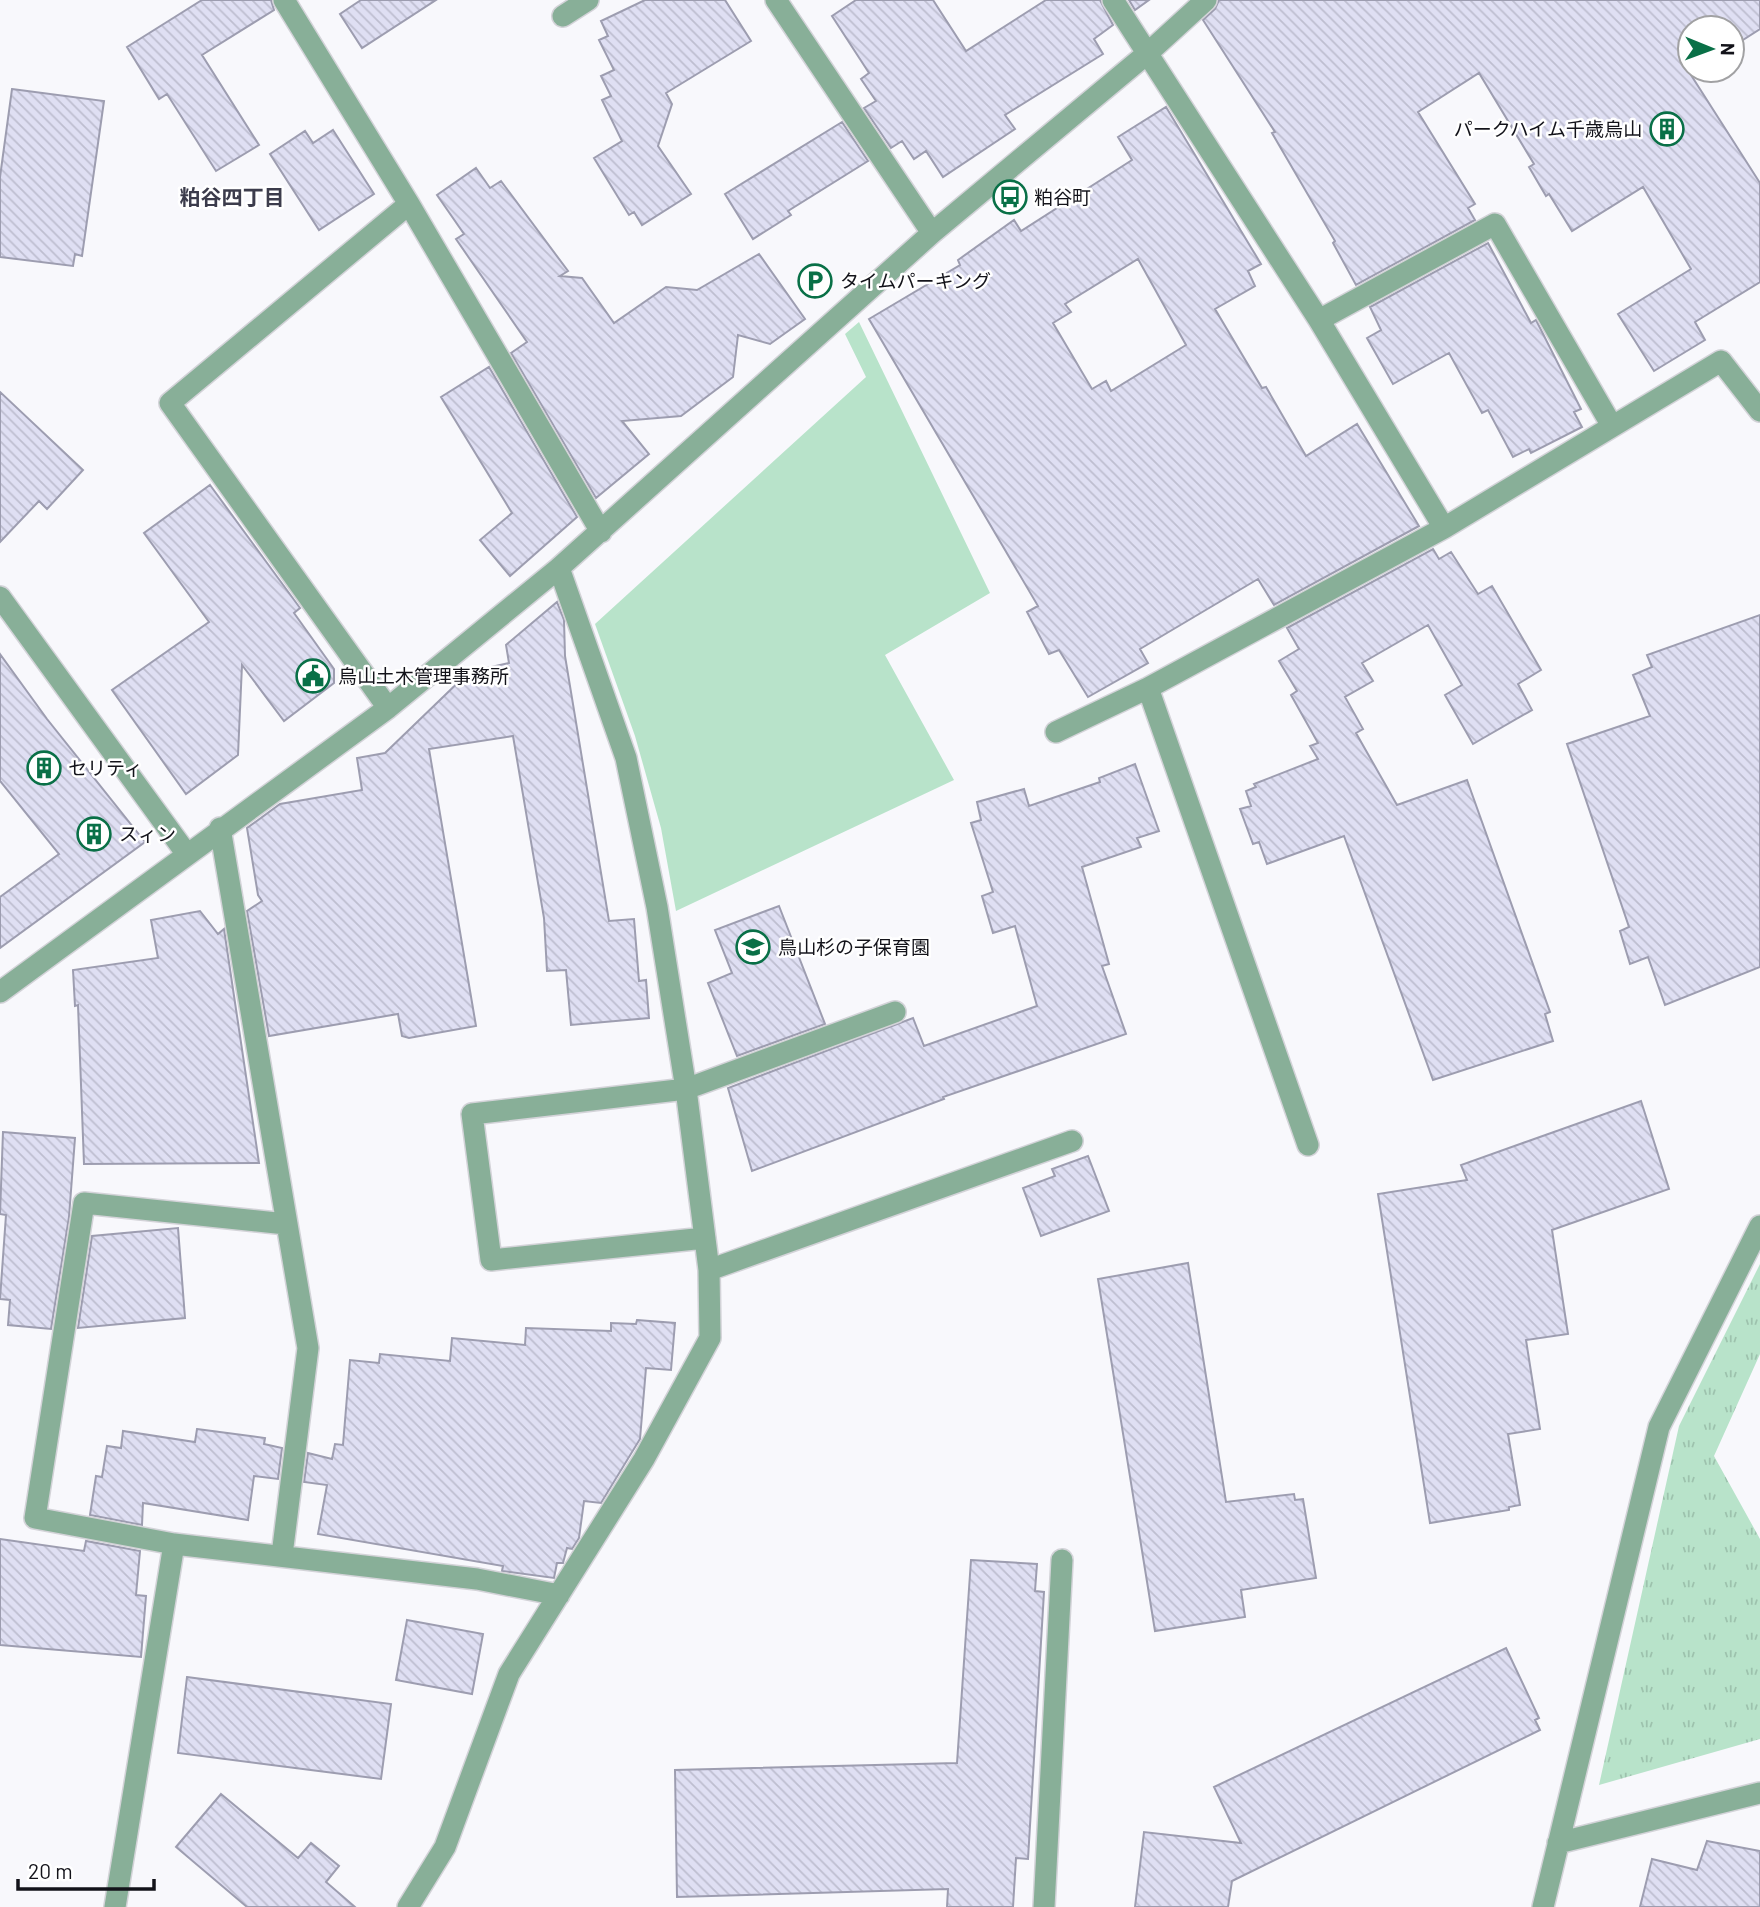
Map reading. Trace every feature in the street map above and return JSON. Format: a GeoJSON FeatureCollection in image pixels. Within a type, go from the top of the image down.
{"type":"FeatureCollection","features":[{"type":"Feature","properties":{"kind":"street"},"geometry":{"type":"LineString","coordinates":[[284,0],[409,204],[601,532]]}},
{"type":"Feature","properties":{"kind":"street"},"geometry":{"type":"LineString","coordinates":[[563,16],[588,0]]}},
{"type":"Feature","properties":{"kind":"street"},"geometry":{"type":"LineString","coordinates":[[776,0],[932,233]]}},
{"type":"Feature","properties":{"kind":"street"},"geometry":{"type":"LineString","coordinates":[[1113,0],[1149,52],[1319,320],[1444,527]]}},
{"type":"Feature","properties":{"kind":"street"},"geometry":{"type":"LineString","coordinates":[[0,992],[220,828],[388,708],[559,568],[932,233],[1149,52],[1206,0]]}},
{"type":"Feature","properties":{"kind":"street"},"geometry":{"type":"LineString","coordinates":[[388,708],[170,403],[409,204]]}},
{"type":"Feature","properties":{"kind":"street"},"geometry":{"type":"LineString","coordinates":[[1319,320],[1495,224],[1612,426]]}},
{"type":"Feature","properties":{"kind":"street"},"geometry":{"type":"LineString","coordinates":[[1056,732],[1147,688],[1444,527],[1721,361],[1760,411]]}},
{"type":"Feature","properties":{"kind":"street"},"geometry":{"type":"LineString","coordinates":[[408,1907],[444,1847],[509,1674],[644,1460],[710,1338],[709,1270],[686,1089],[657,907],[626,758],[559,568]]}},
{"type":"Feature","properties":{"kind":"street"},"geometry":{"type":"LineString","coordinates":[[0,597],[186,853]]}},
{"type":"Feature","properties":{"kind":"street"},"geometry":{"type":"LineString","coordinates":[[1147,688],[1308,1145]]}},
{"type":"Feature","properties":{"kind":"street"},"geometry":{"type":"LineString","coordinates":[[220,828],[308,1348],[282,1555]]}},
{"type":"Feature","properties":{"kind":"street"},"geometry":{"type":"LineString","coordinates":[[705,1238],[491,1260],[472,1114],[686,1089],[895,1012]]}},
{"type":"Feature","properties":{"kind":"street"},"geometry":{"type":"LineString","coordinates":[[709,1270],[1072,1141]]}},
{"type":"Feature","properties":{"kind":"street"},"geometry":{"type":"LineString","coordinates":[[286,1224],[84,1203],[34,1518],[174,1544],[477,1579],[559,1595]]}},
{"type":"Feature","properties":{"kind":"street"},"geometry":{"type":"LineString","coordinates":[[1543,1907],[1659,1427],[1760,1226]]}},
{"type":"Feature","properties":{"kind":"street"},"geometry":{"type":"LineString","coordinates":[[115,1907],[174,1544]]}},
{"type":"Feature","properties":{"kind":"street"},"geometry":{"type":"LineString","coordinates":[[1044,1907],[1062,1560]]}},
{"type":"Feature","properties":{"kind":"street"},"geometry":{"type":"LineString","coordinates":[[1558,1843],[1760,1793]]}},
{"type":"Feature","properties":{"kind":"green space"},"geometry":{"type":"Polygon","coordinates":[[[859,322],[990,593],[885,655],[954,780],[676,911],[661,828],[635,736],[595,624],[866,377],[845,334],[859,322]]]}},
{"type":"Feature","properties":{"kind":"green space"},"geometry":{"type":"Polygon","coordinates":[[[1760,1264],[1760,1354],[1714,1456],[1760,1539],[1760,1739],[1599,1785],[1679,1426],[1760,1264]]]}},
{"type":"Feature","properties":{"kind":"building"},"geometry":{"type":"Polygon","coordinates":[[[202,0],[271,0],[274,10],[202,55],[259,145],[216,171],[167,94],[159,99],[127,47],[202,0]]]}},
{"type":"Feature","properties":{"kind":"building"},"geometry":{"type":"Polygon","coordinates":[[[361,0],[436,0],[362,48],[340,14],[361,0]]]}},
{"type":"Feature","properties":{"kind":"building"},"geometry":{"type":"Polygon","coordinates":[[[645,0],[725,0],[751,41],[666,93],[672,104],[658,146],[691,194],[642,225],[634,212],[629,215],[594,158],[622,141],[602,100],[611,96],[601,76],[614,70],[599,40],[608,36],[601,21],[645,0]]]}},
{"type":"Feature","properties":{"kind":"building"},"geometry":{"type":"Polygon","coordinates":[[[856,0],[933,0],[966,51],[1046,0],[1100,0],[1113,25],[1094,39],[1103,54],[1005,115],[1015,129],[943,177],[926,151],[914,159],[902,141],[891,148],[864,108],[876,101],[861,79],[869,73],[832,16],[856,0]]]}},
{"type":"Feature","properties":{"kind":"building"},"geometry":{"type":"Polygon","coordinates":[[[1129,0],[1149,0],[1135,10],[1129,0]]]}},
{"type":"Feature","properties":{"kind":"building"},"geometry":{"type":"Polygon","coordinates":[[[1219,0],[1760,0],[1760,29],[1746,38],[1746,14],[1676,14],[1676,84],[1697,84],[1760,183],[1760,282],[1695,322],[1705,340],[1654,371],[1618,314],[1691,269],[1643,187],[1572,231],[1549,194],[1546,196],[1529,167],[1534,164],[1479,73],[1418,112],[1475,204],[1468,208],[1475,220],[1356,285],[1333,243],[1335,241],[1272,133],[1275,132],[1203,20],[1215,9],[1219,0]]]}},
{"type":"Feature","properties":{"kind":"building"},"geometry":{"type":"Polygon","coordinates":[[[12,89],[104,101],[82,256],[75,254],[73,266],[0,257],[0,177],[12,89]]]}},
{"type":"Feature","properties":{"kind":"building"},"geometry":{"type":"Polygon","coordinates":[[[1166,107],[1261,264],[1248,271],[1255,286],[1215,309],[1262,388],[1266,387],[1306,456],[1357,424],[1419,526],[1274,605],[1258,579],[1140,649],[1148,663],[1088,697],[1059,650],[1049,654],[1027,612],[1038,606],[869,319],[960,265],[958,260],[1014,220],[1021,231],[1132,160],[1118,137],[1166,107]],[[1138,259],[1065,304],[1071,312],[1053,323],[1092,389],[1106,381],[1111,391],[1186,345],[1138,259]]]}},
{"type":"Feature","properties":{"kind":"building"},"geometry":{"type":"Polygon","coordinates":[[[842,122],[868,161],[788,211],[791,215],[753,239],[725,194],[842,122]]]}},
{"type":"Feature","properties":{"kind":"building"},"geometry":{"type":"Polygon","coordinates":[[[333,130],[374,194],[319,230],[270,154],[305,131],[313,143],[333,130]]]}},
{"type":"Feature","properties":{"kind":"building"},"geometry":{"type":"Polygon","coordinates":[[[476,168],[490,188],[501,181],[568,271],[560,276],[582,278],[614,323],[666,287],[697,290],[759,254],[805,319],[770,344],[738,335],[733,377],[681,416],[622,421],[649,454],[596,498],[511,353],[527,342],[456,239],[464,234],[437,195],[476,168]]]}},
{"type":"Feature","properties":{"kind":"building"},"geometry":{"type":"Polygon","coordinates":[[[1488,243],[1531,323],[1536,320],[1581,409],[1574,412],[1582,427],[1531,453],[1529,449],[1513,457],[1488,410],[1482,413],[1449,353],[1393,384],[1367,338],[1381,330],[1370,307],[1488,243]]]}},
{"type":"Feature","properties":{"kind":"building"},"geometry":{"type":"Polygon","coordinates":[[[489,367],[577,517],[510,576],[480,540],[512,513],[441,397],[489,367]]]}},
{"type":"Feature","properties":{"kind":"building"},"geometry":{"type":"Polygon","coordinates":[[[0,392],[83,470],[47,509],[39,501],[0,542],[0,392]]]}},
{"type":"Feature","properties":{"kind":"building"},"geometry":{"type":"Polygon","coordinates":[[[210,485],[300,608],[294,613],[334,669],[334,683],[284,721],[242,665],[238,755],[186,794],[112,690],[209,622],[144,533],[210,485]]]}},
{"type":"Feature","properties":{"kind":"building"},"geometry":{"type":"Polygon","coordinates":[[[1433,549],[1439,559],[1451,552],[1478,594],[1492,586],[1541,670],[1518,684],[1532,710],[1473,744],[1445,695],[1462,685],[1428,625],[1362,663],[1373,681],[1345,697],[1363,729],[1356,733],[1397,805],[1467,780],[1550,1012],[1545,1014],[1553,1041],[1433,1080],[1344,836],[1267,864],[1259,842],[1253,844],[1240,809],[1251,806],[1246,791],[1256,787],[1254,784],[1318,759],[1310,746],[1318,743],[1291,695],[1297,691],[1279,661],[1299,649],[1287,628],[1433,549]]]}},
{"type":"Feature","properties":{"kind":"building"},"geometry":{"type":"Polygon","coordinates":[[[557,602],[564,620],[565,656],[609,921],[634,919],[639,981],[646,980],[649,1018],[571,1025],[566,970],[547,971],[544,918],[513,736],[429,749],[476,1026],[409,1038],[402,1036],[398,1014],[269,1036],[247,911],[262,901],[258,895],[247,828],[280,804],[362,790],[357,758],[385,753],[469,672],[509,663],[506,645],[557,602]]]}},
{"type":"Feature","properties":{"kind":"building"},"geometry":{"type":"Polygon","coordinates":[[[1760,615],[1760,967],[1665,1005],[1648,957],[1630,964],[1620,931],[1629,927],[1567,744],[1650,716],[1633,675],[1652,667],[1647,655],[1760,615]]]}},
{"type":"Feature","properties":{"kind":"building"},"geometry":{"type":"Polygon","coordinates":[[[0,654],[47,719],[145,842],[0,948],[0,897],[59,854],[0,781],[0,654]]]}},
{"type":"Feature","properties":{"kind":"building"},"geometry":{"type":"Polygon","coordinates":[[[1135,764],[1159,831],[1137,838],[1141,847],[1082,867],[1109,964],[1102,966],[1126,1034],[943,1097],[944,1099],[752,1171],[728,1088],[913,1018],[924,1046],[1037,1006],[1015,926],[993,933],[982,896],[993,892],[971,823],[981,820],[977,802],[1024,789],[1029,806],[1100,782],[1099,778],[1135,764]]]}},
{"type":"Feature","properties":{"kind":"building"},"geometry":{"type":"Polygon","coordinates":[[[779,906],[825,1024],[737,1056],[708,983],[732,973],[715,930],[779,906]]]}},
{"type":"Feature","properties":{"kind":"building"},"geometry":{"type":"Polygon","coordinates":[[[200,911],[218,934],[224,929],[259,1163],[84,1164],[78,1005],[75,1006],[73,970],[158,958],[151,920],[200,911]]]}},
{"type":"Feature","properties":{"kind":"building"},"geometry":{"type":"Polygon","coordinates":[[[1641,1101],[1669,1189],[1552,1230],[1568,1334],[1526,1340],[1540,1429],[1508,1434],[1520,1505],[1509,1507],[1509,1510],[1430,1523],[1378,1194],[1467,1180],[1461,1165],[1641,1101]]]}},
{"type":"Feature","properties":{"kind":"building"},"geometry":{"type":"Polygon","coordinates":[[[3,1132],[75,1138],[69,1217],[51,1329],[8,1325],[10,1300],[0,1299],[6,1215],[0,1214],[3,1132]]]}},
{"type":"Feature","properties":{"kind":"building"},"geometry":{"type":"Polygon","coordinates":[[[1088,1156],[1109,1211],[1041,1236],[1023,1188],[1055,1176],[1052,1169],[1088,1156]]]}},
{"type":"Feature","properties":{"kind":"building"},"geometry":{"type":"Polygon","coordinates":[[[178,1228],[185,1318],[78,1328],[92,1236],[178,1228]]]}},
{"type":"Feature","properties":{"kind":"building"},"geometry":{"type":"Polygon","coordinates":[[[1188,1263],[1226,1502],[1294,1494],[1295,1500],[1303,1499],[1316,1578],[1241,1590],[1245,1617],[1155,1631],[1098,1279],[1188,1263]]]}},
{"type":"Feature","properties":{"kind":"building"},"geometry":{"type":"Polygon","coordinates":[[[637,1320],[675,1323],[671,1370],[646,1368],[640,1439],[601,1503],[584,1501],[579,1538],[572,1549],[567,1548],[563,1563],[557,1563],[554,1578],[502,1571],[503,1566],[318,1534],[327,1485],[304,1482],[308,1453],[332,1459],[335,1444],[343,1445],[350,1360],[379,1363],[380,1354],[450,1361],[452,1338],[525,1345],[526,1328],[611,1331],[611,1323],[636,1324],[637,1320]]]}},
{"type":"Feature","properties":{"kind":"building"},"geometry":{"type":"Polygon","coordinates":[[[197,1429],[265,1438],[264,1444],[282,1448],[278,1479],[254,1476],[248,1520],[143,1503],[142,1525],[90,1515],[96,1476],[102,1477],[107,1446],[121,1448],[123,1431],[195,1442],[197,1429]]]}},
{"type":"Feature","properties":{"kind":"building"},"geometry":{"type":"Polygon","coordinates":[[[0,1539],[84,1551],[86,1541],[140,1551],[136,1595],[146,1596],[141,1657],[0,1645],[0,1539]]]}},
{"type":"Feature","properties":{"kind":"building"},"geometry":{"type":"Polygon","coordinates":[[[971,1560],[1037,1564],[1035,1591],[1044,1592],[1028,1859],[1016,1858],[1013,1907],[947,1907],[948,1889],[677,1897],[675,1770],[957,1763],[971,1560]]]}},
{"type":"Feature","properties":{"kind":"building"},"geometry":{"type":"Polygon","coordinates":[[[407,1620],[483,1634],[472,1694],[396,1680],[407,1620]]]}},
{"type":"Feature","properties":{"kind":"building"},"geometry":{"type":"Polygon","coordinates":[[[1506,1648],[1539,1718],[1535,1720],[1540,1730],[1232,1881],[1228,1907],[1135,1907],[1144,1832],[1241,1843],[1214,1787],[1506,1648]]]}},
{"type":"Feature","properties":{"kind":"building"},"geometry":{"type":"Polygon","coordinates":[[[187,1677],[391,1704],[381,1779],[178,1753],[187,1677]]]}},
{"type":"Feature","properties":{"kind":"building"},"geometry":{"type":"Polygon","coordinates":[[[221,1794],[298,1858],[311,1843],[339,1866],[326,1882],[355,1907],[247,1907],[176,1847],[221,1794]]]}},
{"type":"Feature","properties":{"kind":"building"},"geometry":{"type":"Polygon","coordinates":[[[1707,1841],[1760,1851],[1760,1907],[1640,1907],[1652,1859],[1697,1870],[1707,1841]]]}},
{"type":"Feature","properties":{"kind":"place","name":"パークハイム千歳烏山"},"geometry":{"type":"Point","coordinates":[1667,129]}},
{"type":"Feature","properties":{"kind":"place","name":"粕谷町"},"geometry":{"type":"Point","coordinates":[1010,197]}},
{"type":"Feature","properties":{"kind":"place","name":"タイムパーキング"},"geometry":{"type":"Point","coordinates":[815,281]}},
{"type":"Feature","properties":{"kind":"place","name":"烏山土木管理事務所"},"geometry":{"type":"Point","coordinates":[313,676]}},
{"type":"Feature","properties":{"kind":"place","name":"セリティ"},"geometry":{"type":"Point","coordinates":[44,768]}},
{"type":"Feature","properties":{"kind":"place","name":"スィン"},"geometry":{"type":"Point","coordinates":[94,834]}},
{"type":"Feature","properties":{"kind":"place","name":"鳥山杉の子保育園"},"geometry":{"type":"Point","coordinates":[753,947]}},
{"type":"Feature","properties":{"kind":"district","name":"粕谷四丁目"},"geometry":{"type":"Point","coordinates":[232,198]}}]}
